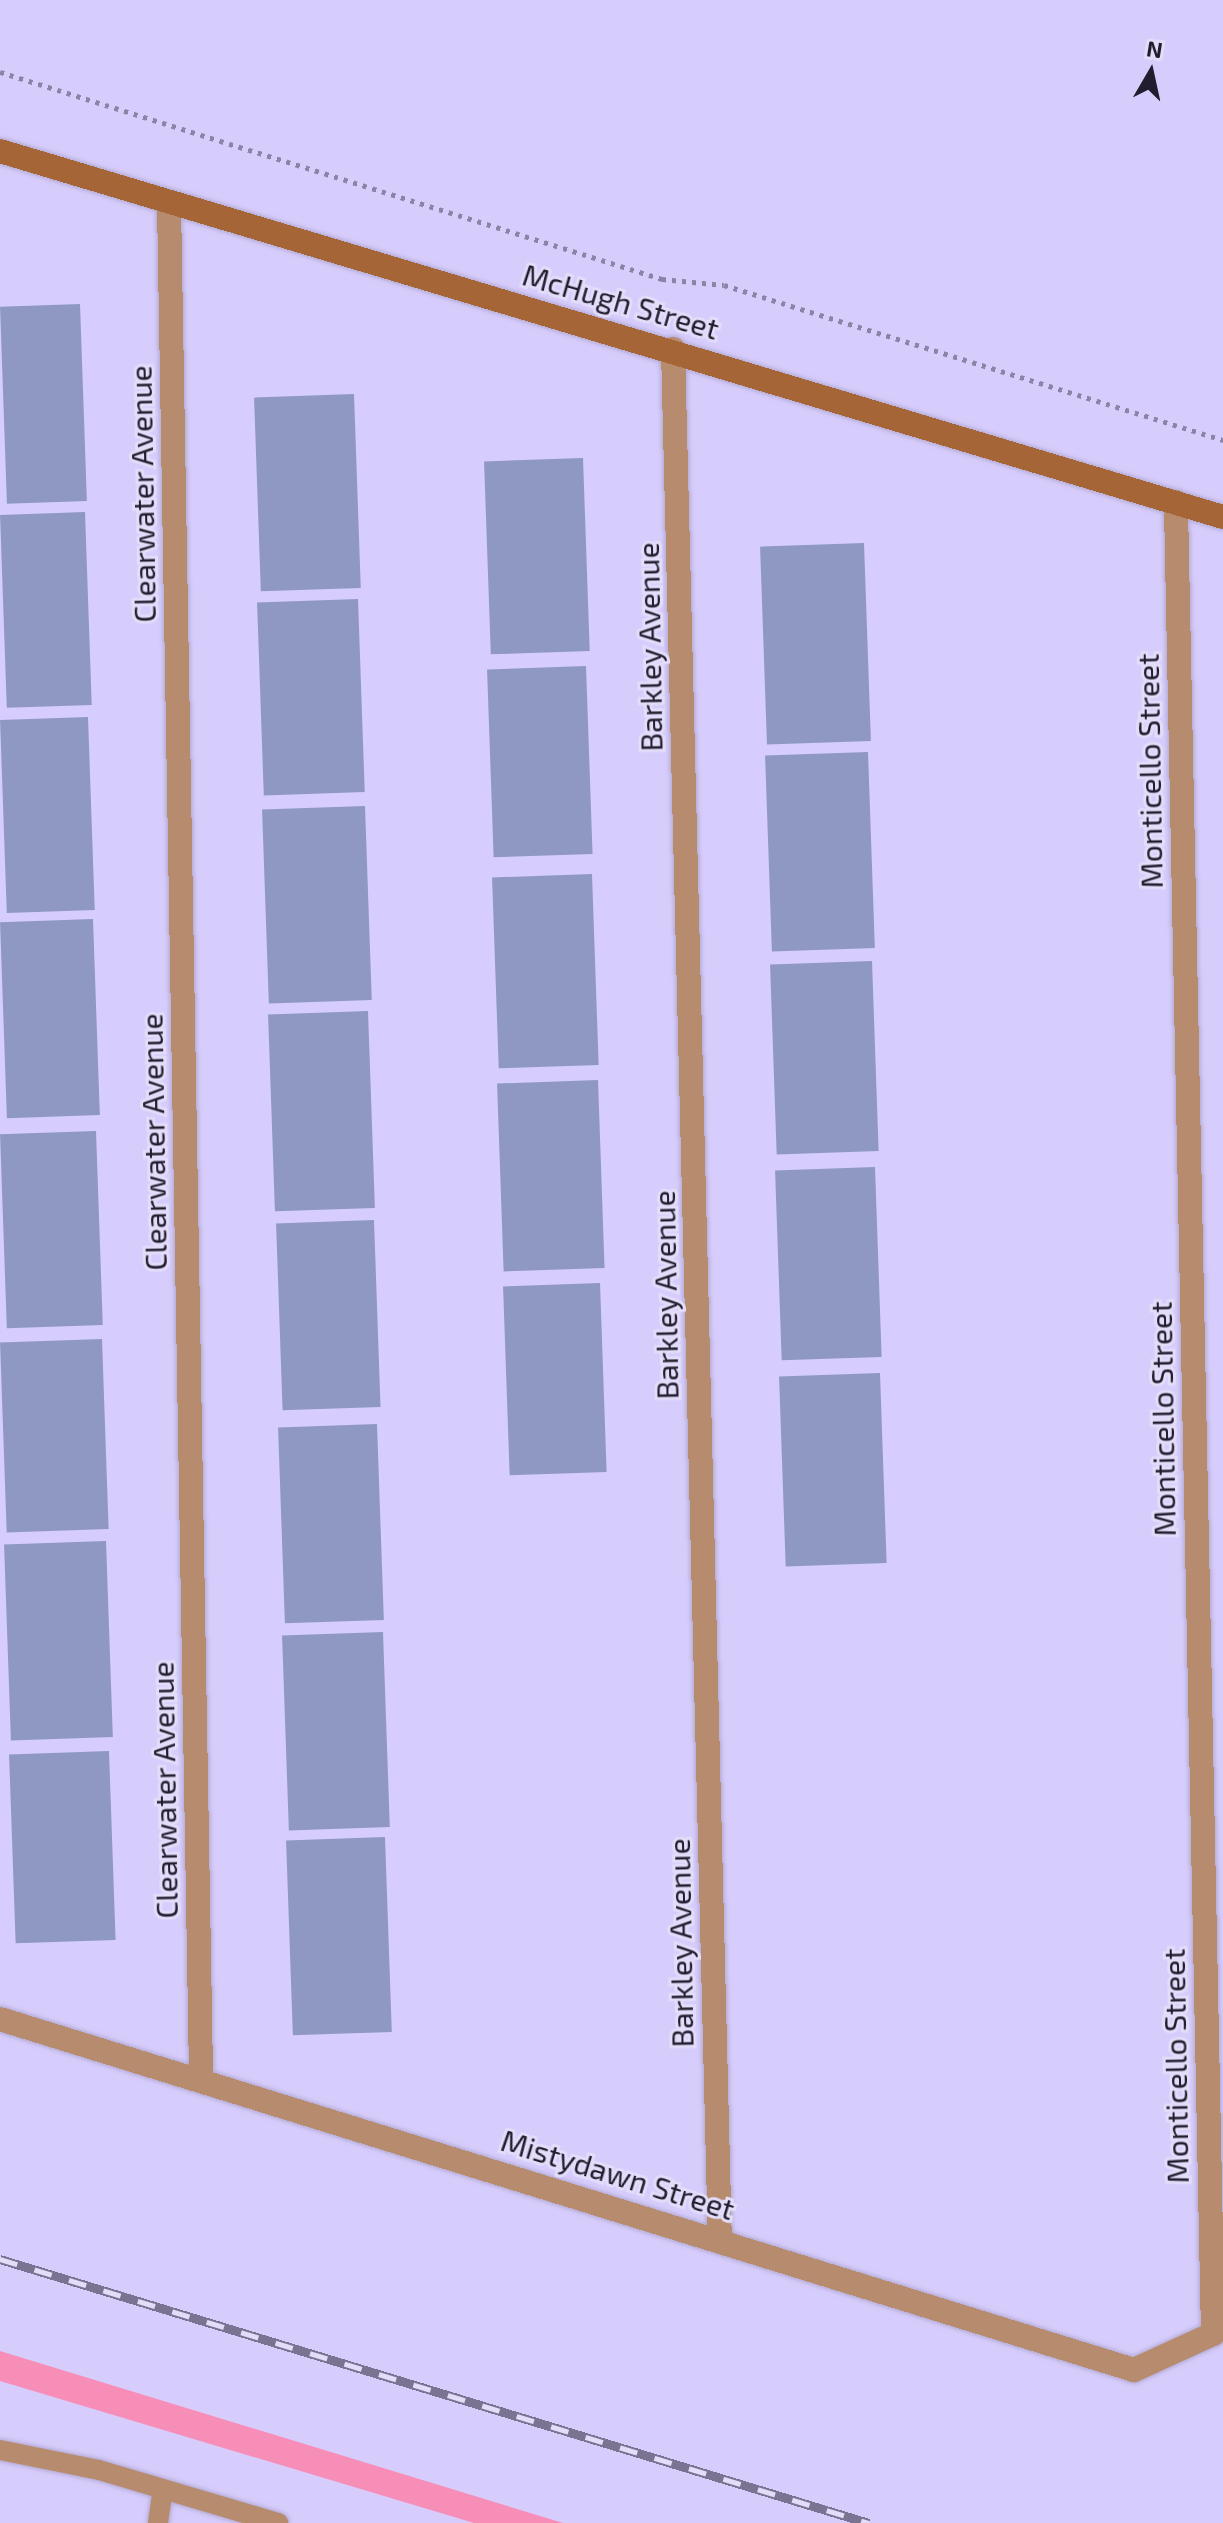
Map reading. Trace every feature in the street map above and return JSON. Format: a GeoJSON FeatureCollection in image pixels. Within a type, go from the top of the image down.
{"type":"FeatureCollection","features":[{"type":"Feature","properties":{"kind":"main road","name":"McHugh Street"},"geometry":{"type":"LineString","coordinates":[[0,151],[673,349],[1223,517]]}},
{"type":"Feature","properties":{"kind":"street","name":"Clearwater Avenue"},"geometry":{"type":"LineString","coordinates":[[169,203],[201,2080]]}},
{"type":"Feature","properties":{"kind":"street","name":"Barkley Avenue"},"geometry":{"type":"LineString","coordinates":[[673,349],[720,2239]]}},
{"type":"Feature","properties":{"kind":"street","name":"Monticello Street"},"geometry":{"type":"LineString","coordinates":[[1176,502],[1213,2334]]}},
{"type":"Feature","properties":{"kind":"street","name":"Mistydawn Street"},"geometry":{"type":"LineString","coordinates":[[0,2019],[720,2239],[1134,2370],[1213,2334]]}},
{"type":"Feature","properties":{"kind":"lane"},"geometry":{"type":"LineString","coordinates":[[0,2450],[163,2489],[278,2523]]}},
{"type":"Feature","properties":{"kind":"lane"},"geometry":{"type":"LineString","coordinates":[[158,2523],[163,2489]]}},
{"type":"Feature","properties":{"kind":"path"},"geometry":{"type":"LineString","coordinates":[[0,72],[662,279],[724,285],[1223,440]]}},
{"type":"Feature","properties":{"kind":"shaded area"},"geometry":{"type":"Polygon","coordinates":[[[0,2351],[563,2523],[474,2523],[0,2381],[0,2351]]]}},
{"type":"Feature","properties":{"kind":"building"},"geometry":{"type":"Polygon","coordinates":[[[80,304],[87,501],[7,504],[0,307],[80,304]]]}},
{"type":"Feature","properties":{"kind":"building"},"geometry":{"type":"Polygon","coordinates":[[[354,394],[361,588],[261,591],[254,397],[354,394]]]}},
{"type":"Feature","properties":{"kind":"building"},"geometry":{"type":"Polygon","coordinates":[[[583,458],[590,651],[491,654],[484,461],[583,458]]]}},
{"type":"Feature","properties":{"kind":"building"},"geometry":{"type":"Polygon","coordinates":[[[85,512],[92,705],[7,708],[0,515],[85,512]]]}},
{"type":"Feature","properties":{"kind":"building"},"geometry":{"type":"Polygon","coordinates":[[[864,543],[871,741],[767,745],[760,547],[864,543]]]}},
{"type":"Feature","properties":{"kind":"building"},"geometry":{"type":"Polygon","coordinates":[[[358,599],[365,792],[264,795],[257,603],[358,599]]]}},
{"type":"Feature","properties":{"kind":"building"},"geometry":{"type":"Polygon","coordinates":[[[586,666],[593,854],[494,857],[487,669],[586,666]]]}},
{"type":"Feature","properties":{"kind":"building"},"geometry":{"type":"Polygon","coordinates":[[[88,717],[95,910],[7,913],[0,720],[88,717]]]}},
{"type":"Feature","properties":{"kind":"building"},"geometry":{"type":"Polygon","coordinates":[[[868,752],[875,948],[772,951],[765,756],[868,752]]]}},
{"type":"Feature","properties":{"kind":"building"},"geometry":{"type":"Polygon","coordinates":[[[365,806],[372,1000],[269,1003],[262,810],[365,806]]]}},
{"type":"Feature","properties":{"kind":"building"},"geometry":{"type":"Polygon","coordinates":[[[592,874],[599,1065],[499,1068],[492,877],[592,874]]]}},
{"type":"Feature","properties":{"kind":"building"},"geometry":{"type":"Polygon","coordinates":[[[93,919],[100,1115],[7,1118],[0,922],[93,919]]]}},
{"type":"Feature","properties":{"kind":"building"},"geometry":{"type":"Polygon","coordinates":[[[872,961],[879,1151],[777,1154],[770,965],[872,961]]]}},
{"type":"Feature","properties":{"kind":"building"},"geometry":{"type":"Polygon","coordinates":[[[368,1011],[375,1208],[275,1211],[268,1014],[368,1011]]]}},
{"type":"Feature","properties":{"kind":"building"},"geometry":{"type":"Polygon","coordinates":[[[598,1080],[605,1268],[504,1271],[497,1084],[598,1080]]]}},
{"type":"Feature","properties":{"kind":"building"},"geometry":{"type":"Polygon","coordinates":[[[96,1131],[103,1325],[7,1328],[0,1134],[96,1131]]]}},
{"type":"Feature","properties":{"kind":"building"},"geometry":{"type":"Polygon","coordinates":[[[875,1167],[882,1357],[782,1360],[775,1170],[875,1167]]]}},
{"type":"Feature","properties":{"kind":"building"},"geometry":{"type":"Polygon","coordinates":[[[374,1220],[381,1407],[283,1410],[276,1223],[374,1220]]]}},
{"type":"Feature","properties":{"kind":"building"},"geometry":{"type":"Polygon","coordinates":[[[600,1283],[607,1472],[510,1475],[503,1286],[600,1283]]]}},
{"type":"Feature","properties":{"kind":"building"},"geometry":{"type":"Polygon","coordinates":[[[102,1339],[109,1529],[7,1532],[0,1343],[102,1339]]]}},
{"type":"Feature","properties":{"kind":"building"},"geometry":{"type":"Polygon","coordinates":[[[880,1373],[887,1563],[786,1566],[779,1377],[880,1373]]]}},
{"type":"Feature","properties":{"kind":"building"},"geometry":{"type":"Polygon","coordinates":[[[377,1424],[384,1620],[285,1623],[278,1427],[377,1424]]]}},
{"type":"Feature","properties":{"kind":"building"},"geometry":{"type":"Polygon","coordinates":[[[106,1541],[113,1737],[11,1740],[4,1545],[106,1541]]]}},
{"type":"Feature","properties":{"kind":"building"},"geometry":{"type":"Polygon","coordinates":[[[383,1632],[390,1827],[289,1830],[282,1636],[383,1632]]]}},
{"type":"Feature","properties":{"kind":"building"},"geometry":{"type":"Polygon","coordinates":[[[109,1751],[116,1940],[16,1943],[9,1754],[109,1751]]]}},
{"type":"Feature","properties":{"kind":"building"},"geometry":{"type":"Polygon","coordinates":[[[385,1837],[392,2032],[293,2035],[286,1840],[385,1837]]]}},
{"type":"Feature","properties":{"kind":"railway"},"geometry":{"type":"LineString","coordinates":[[0,2259],[869,2523]]}}]}
